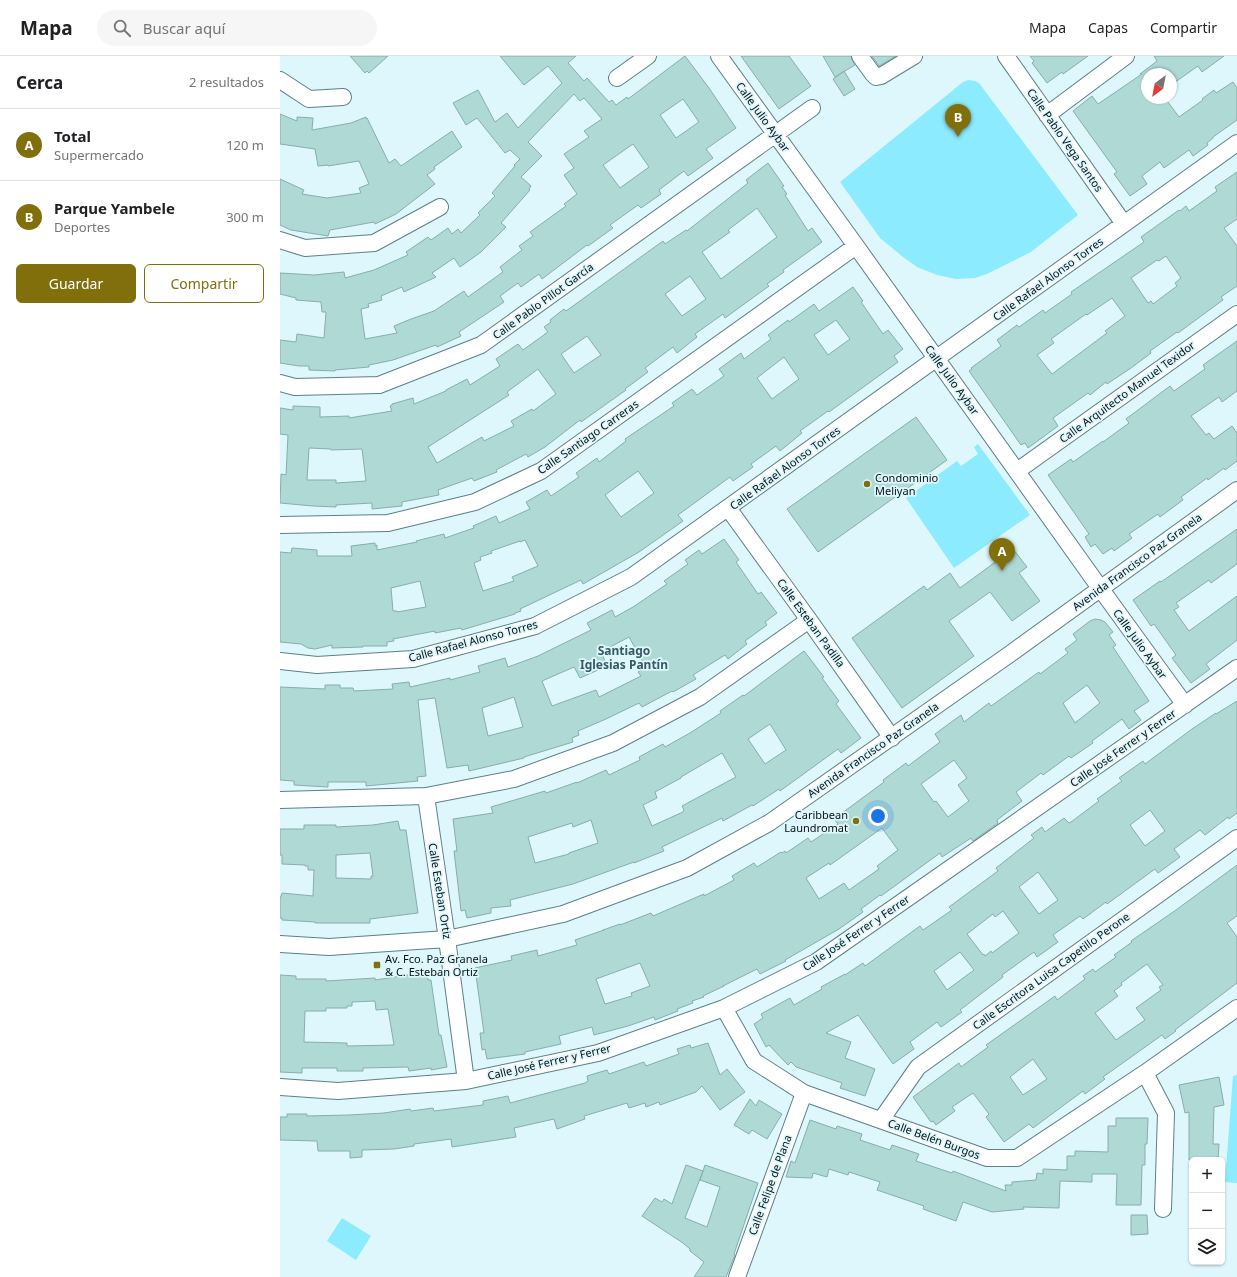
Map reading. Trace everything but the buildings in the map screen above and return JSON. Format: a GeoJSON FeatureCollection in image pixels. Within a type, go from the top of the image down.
{"type":"FeatureCollection","features":[{"type":"Feature","properties":{"kind":"street"},"geometry":{"type":"LineString","coordinates":[[617,78],[648,56]]}},
{"type":"Feature","properties":{"kind":"street","name":"Calle Julio Aybar"},"geometry":{"type":"LineString","coordinates":[[719,56],[1185,705]]}},
{"type":"Feature","properties":{"kind":"street"},"geometry":{"type":"LineString","coordinates":[[860,56],[876,77],[881,76],[914,56]]}},
{"type":"Feature","properties":{"kind":"street","name":"Calle Pablo Vega Santos"},"geometry":{"type":"LineString","coordinates":[[1006,56],[1124,224]]}},
{"type":"Feature","properties":{"kind":"street"},"geometry":{"type":"LineString","coordinates":[[1047,115],[1126,56]]}},
{"type":"Feature","properties":{"kind":"street"},"geometry":{"type":"LineString","coordinates":[[280,80],[309,99],[343,97]]}},
{"type":"Feature","properties":{"kind":"street","name":"Calle Pablo Pillot García"},"geometry":{"type":"LineString","coordinates":[[280,383],[295,387],[379,384],[481,346],[812,108]]}},
{"type":"Feature","properties":{"kind":"street","name":"Calle Rafael Alonso Torres"},"geometry":{"type":"LineString","coordinates":[[280,661],[317,665],[413,659],[535,626],[631,577],[1237,143]]}},
{"type":"Feature","properties":{"kind":"street"},"geometry":{"type":"LineString","coordinates":[[280,240],[305,248],[374,243],[440,207]]}},
{"type":"Feature","properties":{"kind":"street","name":"Calle Santiago Carreras"},"geometry":{"type":"LineString","coordinates":[[280,525],[388,523],[475,502],[541,471],[856,246]]}},
{"type":"Feature","properties":{"kind":"street","name":"Calle Arquitecto Manuel Texidor"},"geometry":{"type":"LineString","coordinates":[[1017,471],[1237,314]]}},
{"type":"Feature","properties":{"kind":"street","name":"Avenida Francisco Paz Granela"},"geometry":{"type":"LineString","coordinates":[[280,944],[329,947],[447,939],[563,914],[687,868],[769,823],[892,738],[1237,490]]}},
{"type":"Feature","properties":{"kind":"street","name":"Calle Esteban Padilla"},"geometry":{"type":"LineString","coordinates":[[728,508],[892,738]]}},
{"type":"Feature","properties":{"kind":"street"},"geometry":{"type":"LineString","coordinates":[[280,800],[426,796],[514,779],[613,743],[700,697],[809,620]]}},
{"type":"Feature","properties":{"kind":"street","name":"Calle José Ferrer y Ferrer"},"geometry":{"type":"LineString","coordinates":[[280,1087],[338,1091],[466,1081],[598,1053],[724,1008],[816,962],[1237,668]]}},
{"type":"Feature","properties":{"kind":"street","name":"Calle Esteban Ortiz"},"geometry":{"type":"LineString","coordinates":[[426,796],[466,1081]]}},
{"type":"Feature","properties":{"kind":"street","name":"Calle Escritora Luisa Capetillo Perone"},"geometry":{"type":"LineString","coordinates":[[881,1120],[918,1066],[1237,838]]}},
{"type":"Feature","properties":{"kind":"street","name":"Calle Belén Burgos"},"geometry":{"type":"LineString","coordinates":[[724,1008],[754,1061],[804,1093],[987,1158],[1017,1158],[1145,1073],[1237,1008]]}},
{"type":"Feature","properties":{"kind":"street"},"geometry":{"type":"LineString","coordinates":[[1145,1073],[1166,1113],[1163,1209]]}},
{"type":"Feature","properties":{"kind":"street","name":"Calle Felipe de Plana"},"geometry":{"type":"LineString","coordinates":[[737,1277],[804,1093]]}},
{"type":"Feature","properties":{"kind":"shaded area"},"geometry":{"type":"Polygon","coordinates":[[[968,80],[979,83],[1078,215],[1031,252],[987,274],[975,278],[956,279],[937,275],[917,267],[880,238],[840,182],[963,82],[968,80]]]}},
{"type":"Feature","properties":{"kind":"shaded area"},"geometry":{"type":"Polygon","coordinates":[[[978,444],[1030,515],[954,568],[906,498],[957,461],[961,466],[978,454],[974,447],[978,444]]]}},
{"type":"Feature","properties":{"kind":"shaded area"},"geometry":{"type":"Polygon","coordinates":[[[1237,1075],[1237,1183],[1225,1182],[1233,1076],[1237,1075]]]}},
{"type":"Feature","properties":{"kind":"shaded area"},"geometry":{"type":"Polygon","coordinates":[[[342,1218],[371,1236],[356,1260],[327,1241],[342,1218]]]}},
{"type":"Feature","properties":{"kind":"place","name":"Parque Yambele"},"geometry":{"type":"Point","coordinates":[958,137]}},
{"type":"Feature","properties":{"kind":"place","name":"Condominio Meliyan"},"geometry":{"type":"Point","coordinates":[867,484]}},
{"type":"Feature","properties":{"kind":"place","name":"Total"},"geometry":{"type":"Point","coordinates":[1002,571]}},
{"type":"Feature","properties":{"kind":"place","name":"Caribbean Laundromat"},"geometry":{"type":"Point","coordinates":[856,821]}},
{"type":"Feature","properties":{"kind":"place","name":"Av. Fco. Paz Granela & C. Esteban Ortiz"},"geometry":{"type":"Point","coordinates":[377,965]}},
{"type":"Feature","properties":{"kind":"district","name":"Santiago Iglesias Pantín"},"geometry":{"type":"Point","coordinates":[624,658]}}]}
